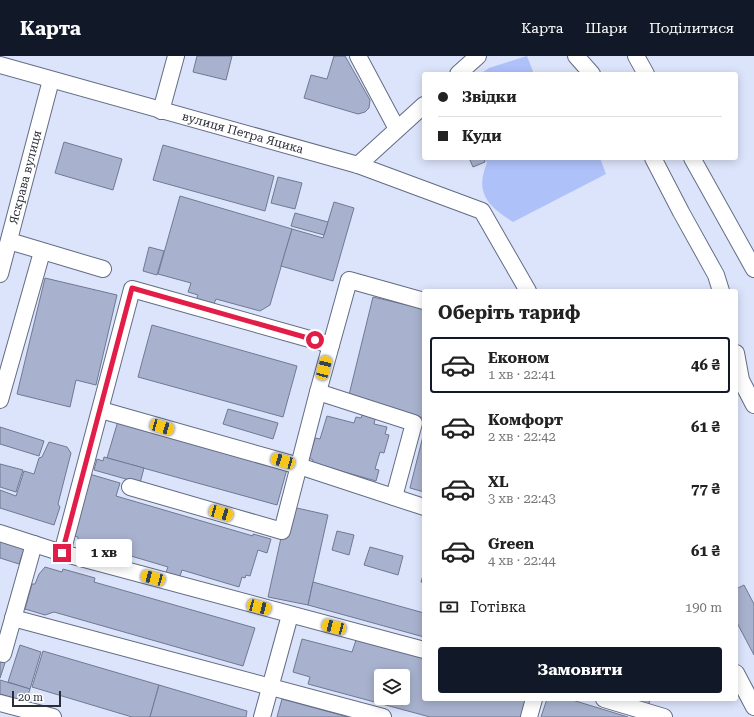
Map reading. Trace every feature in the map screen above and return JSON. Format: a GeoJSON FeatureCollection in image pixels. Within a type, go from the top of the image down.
{"type":"FeatureCollection","features":[{"type":"Feature","properties":{"kind":"street"},"geometry":{"type":"LineString","coordinates":[[161,110],[176,56]]}},
{"type":"Feature","properties":{"kind":"street"},"geometry":{"type":"LineString","coordinates":[[358,56],[397,129]]}},
{"type":"Feature","properties":{"kind":"street"},"geometry":{"type":"LineString","coordinates":[[460,72],[478,56]]}},
{"type":"Feature","properties":{"kind":"street"},"geometry":{"type":"LineString","coordinates":[[576,56],[590,72]]}},
{"type":"Feature","properties":{"kind":"street"},"geometry":{"type":"LineString","coordinates":[[636,56],[645,72]]}},
{"type":"Feature","properties":{"kind":"street","name":"вулиця Петра Яцика"},"geometry":{"type":"LineString","coordinates":[[0,65],[358,165],[482,211],[527,289]]}},
{"type":"Feature","properties":{"kind":"street","name":"Яскрава вулиця"},"geometry":{"type":"LineString","coordinates":[[0,274],[51,80]]}},
{"type":"Feature","properties":{"kind":"street"},"geometry":{"type":"LineString","coordinates":[[358,165],[422,107]]}},
{"type":"Feature","properties":{"kind":"street"},"geometry":{"type":"LineString","coordinates":[[654,160],[680,212],[716,275],[720,289]]}},
{"type":"Feature","properties":{"kind":"street"},"geometry":{"type":"LineString","coordinates":[[693,160],[754,269]]}},
{"type":"Feature","properties":{"kind":"street"},"geometry":{"type":"LineString","coordinates":[[9,241],[103,269]]}},
{"type":"Feature","properties":{"kind":"street"},"geometry":{"type":"LineString","coordinates":[[0,400],[42,252]]}},
{"type":"Feature","properties":{"kind":"street"},"geometry":{"type":"LineString","coordinates":[[130,486],[282,531],[330,345],[349,280],[422,300]]}},
{"type":"Feature","properties":{"kind":"street"},"geometry":{"type":"LineString","coordinates":[[62,553],[132,288],[330,345]]}},
{"type":"Feature","properties":{"kind":"street"},"geometry":{"type":"LineString","coordinates":[[738,364],[741,380],[754,404]]}},
{"type":"Feature","properties":{"kind":"street"},"geometry":{"type":"LineString","coordinates":[[318,392],[414,423],[394,497]]}},
{"type":"Feature","properties":{"kind":"street"},"geometry":{"type":"LineString","coordinates":[[101,410],[298,466],[422,506]]}},
{"type":"Feature","properties":{"kind":"street"},"geometry":{"type":"LineString","coordinates":[[0,533],[62,553],[422,649]]}},
{"type":"Feature","properties":{"kind":"street"},"geometry":{"type":"LineString","coordinates":[[0,653],[3,654],[34,544]]}},
{"type":"Feature","properties":{"kind":"street"},"geometry":{"type":"LineString","coordinates":[[262,717],[290,615]]}},
{"type":"Feature","properties":{"kind":"street"},"geometry":{"type":"LineString","coordinates":[[13,618],[383,717]]}},
{"type":"Feature","properties":{"kind":"street"},"geometry":{"type":"LineString","coordinates":[[738,677],[754,707]]}},
{"type":"Feature","properties":{"kind":"street"},"geometry":{"type":"LineString","coordinates":[[529,717],[533,701]]}},
{"type":"Feature","properties":{"kind":"street"},"geometry":{"type":"LineString","coordinates":[[611,701],[664,717]]}},
{"type":"Feature","properties":{"kind":"street"},"geometry":{"type":"LineString","coordinates":[[0,703],[53,717]]}},
{"type":"Feature","properties":{"kind":"shaded area"},"geometry":{"type":"Polygon","coordinates":[[[527,56],[533,72],[483,72],[489,68],[527,56]]]}},
{"type":"Feature","properties":{"kind":"shaded area"},"geometry":{"type":"Polygon","coordinates":[[[485,160],[601,160],[606,174],[513,222],[497,211],[486,198],[482,183],[483,174],[487,163],[485,160]]]}},
{"type":"Feature","properties":{"kind":"building"},"geometry":{"type":"Polygon","coordinates":[[[197,56],[232,56],[226,80],[193,72],[197,56]]]}},
{"type":"Feature","properties":{"kind":"building"},"geometry":{"type":"Polygon","coordinates":[[[334,56],[345,56],[370,100],[369,108],[365,112],[358,114],[304,98],[311,75],[327,79],[334,56]]]}},
{"type":"Feature","properties":{"kind":"building"},"geometry":{"type":"Polygon","coordinates":[[[64,142],[122,159],[113,190],[55,173],[64,142]]]}},
{"type":"Feature","properties":{"kind":"building"},"geometry":{"type":"Polygon","coordinates":[[[163,145],[274,176],[265,211],[153,180],[163,145]]]}},
{"type":"Feature","properties":{"kind":"building"},"geometry":{"type":"Polygon","coordinates":[[[470,160],[484,160],[485,162],[473,167],[470,160]]]}},
{"type":"Feature","properties":{"kind":"building"},"geometry":{"type":"Polygon","coordinates":[[[278,177],[302,183],[295,209],[271,203],[278,177]]]}},
{"type":"Feature","properties":{"kind":"building"},"geometry":{"type":"Polygon","coordinates":[[[180,196],[292,229],[270,305],[260,311],[216,299],[213,306],[196,300],[198,295],[188,292],[191,283],[158,274],[180,196]]]}},
{"type":"Feature","properties":{"kind":"building"},"geometry":{"type":"Polygon","coordinates":[[[334,202],[354,208],[333,281],[281,266],[292,229],[323,238],[334,202]]]}},
{"type":"Feature","properties":{"kind":"building"},"geometry":{"type":"Polygon","coordinates":[[[295,213],[328,222],[324,235],[291,226],[295,213]]]}},
{"type":"Feature","properties":{"kind":"building"},"geometry":{"type":"Polygon","coordinates":[[[149,247],[164,251],[157,275],[143,271],[149,247]]]}},
{"type":"Feature","properties":{"kind":"building"},"geometry":{"type":"Polygon","coordinates":[[[45,278],[117,295],[96,385],[76,380],[70,407],[17,394],[45,278]]]}},
{"type":"Feature","properties":{"kind":"building"},"geometry":{"type":"Polygon","coordinates":[[[373,297],[422,309],[422,418],[348,399],[373,297]]]}},
{"type":"Feature","properties":{"kind":"building"},"geometry":{"type":"Polygon","coordinates":[[[152,325],[297,366],[283,417],[138,377],[152,325]]]}},
{"type":"Feature","properties":{"kind":"building"},"geometry":{"type":"Polygon","coordinates":[[[228,409],[278,423],[273,439],[223,424],[228,409]]]}},
{"type":"Feature","properties":{"kind":"building"},"geometry":{"type":"Polygon","coordinates":[[[363,412],[376,415],[374,424],[387,427],[385,434],[389,435],[384,453],[380,452],[375,469],[379,470],[376,481],[313,463],[313,460],[309,458],[315,438],[320,439],[327,416],[354,423],[356,417],[361,418],[363,412]]]}},
{"type":"Feature","properties":{"kind":"building"},"geometry":{"type":"Polygon","coordinates":[[[118,421],[287,469],[277,505],[107,458],[118,421]]]}},
{"type":"Feature","properties":{"kind":"building"},"geometry":{"type":"Polygon","coordinates":[[[0,427],[44,441],[39,456],[0,444],[0,427]]]}},
{"type":"Feature","properties":{"kind":"building"},"geometry":{"type":"Polygon","coordinates":[[[422,440],[422,491],[410,488],[422,440]]]}},
{"type":"Feature","properties":{"kind":"building"},"geometry":{"type":"Polygon","coordinates":[[[49,442],[67,447],[71,453],[58,504],[60,507],[54,525],[0,508],[0,490],[16,496],[24,471],[34,474],[39,458],[42,457],[49,442]]]}},
{"type":"Feature","properties":{"kind":"building"},"geometry":{"type":"Polygon","coordinates":[[[104,457],[144,468],[140,483],[94,470],[97,459],[103,461],[104,457]]]}},
{"type":"Feature","properties":{"kind":"building"},"geometry":{"type":"Polygon","coordinates":[[[0,464],[23,470],[16,492],[0,487],[0,464]]]}},
{"type":"Feature","properties":{"kind":"building"},"geometry":{"type":"Polygon","coordinates":[[[86,473],[120,483],[116,496],[253,536],[253,534],[271,539],[267,553],[258,550],[250,576],[246,575],[245,578],[242,577],[239,587],[182,570],[179,579],[165,575],[168,567],[111,550],[107,564],[81,556],[84,543],[81,543],[81,540],[78,539],[78,537],[74,536],[86,473]]]}},
{"type":"Feature","properties":{"kind":"building"},"geometry":{"type":"Polygon","coordinates":[[[288,506],[328,515],[308,605],[268,597],[288,506]]]}},
{"type":"Feature","properties":{"kind":"building"},"geometry":{"type":"Polygon","coordinates":[[[337,531],[354,535],[349,555],[332,550],[337,531]]]}},
{"type":"Feature","properties":{"kind":"building"},"geometry":{"type":"Polygon","coordinates":[[[0,538],[25,546],[19,564],[0,558],[0,538]]]}},
{"type":"Feature","properties":{"kind":"building"},"geometry":{"type":"Polygon","coordinates":[[[370,547],[403,556],[398,575],[364,565],[370,547]]]}},
{"type":"Feature","properties":{"kind":"building"},"geometry":{"type":"Polygon","coordinates":[[[45,567],[62,572],[63,569],[95,578],[94,582],[255,628],[243,666],[54,612],[45,615],[25,609],[32,584],[35,584],[39,574],[45,567]]]}},
{"type":"Feature","properties":{"kind":"building"},"geometry":{"type":"Polygon","coordinates":[[[313,582],[422,612],[422,636],[308,605],[313,582]]]}},
{"type":"Feature","properties":{"kind":"building"},"geometry":{"type":"Polygon","coordinates":[[[744,585],[754,604],[754,655],[738,625],[738,588],[744,585]]]}},
{"type":"Feature","properties":{"kind":"building"},"geometry":{"type":"Polygon","coordinates":[[[302,639],[352,652],[356,640],[422,657],[422,701],[526,701],[522,717],[430,717],[386,705],[410,705],[410,669],[374,669],[374,702],[308,684],[310,677],[293,672],[302,639]]]}},
{"type":"Feature","properties":{"kind":"building"},"geometry":{"type":"Polygon","coordinates":[[[20,645],[41,652],[30,689],[8,682],[20,645]]]}},
{"type":"Feature","properties":{"kind":"building"},"geometry":{"type":"Polygon","coordinates":[[[43,651],[159,685],[150,717],[132,717],[32,687],[43,651]]]}},
{"type":"Feature","properties":{"kind":"building"},"geometry":{"type":"Polygon","coordinates":[[[0,661],[5,663],[0,678],[0,661]]]}},
{"type":"Feature","properties":{"kind":"building"},"geometry":{"type":"Polygon","coordinates":[[[0,680],[30,689],[26,702],[0,694],[0,680]]]}},
{"type":"Feature","properties":{"kind":"building"},"geometry":{"type":"Polygon","coordinates":[[[159,685],[247,711],[246,717],[150,717],[159,685]]]}},
{"type":"Feature","properties":{"kind":"building"},"geometry":{"type":"Polygon","coordinates":[[[282,699],[348,717],[277,717],[282,699]]]}},
{"type":"Feature","properties":{"kind":"building"},"geometry":{"type":"Polygon","coordinates":[[[546,701],[576,701],[628,717],[541,717],[546,701]]]}},
{"type":"Feature","properties":{"kind":"building"},"geometry":{"type":"Polygon","coordinates":[[[628,701],[650,701],[648,707],[628,701]]]}},
{"type":"Feature","properties":{"kind":"route"},"geometry":{"type":"LineString","coordinates":[[62,553],[132,288],[315,340]]}}]}
